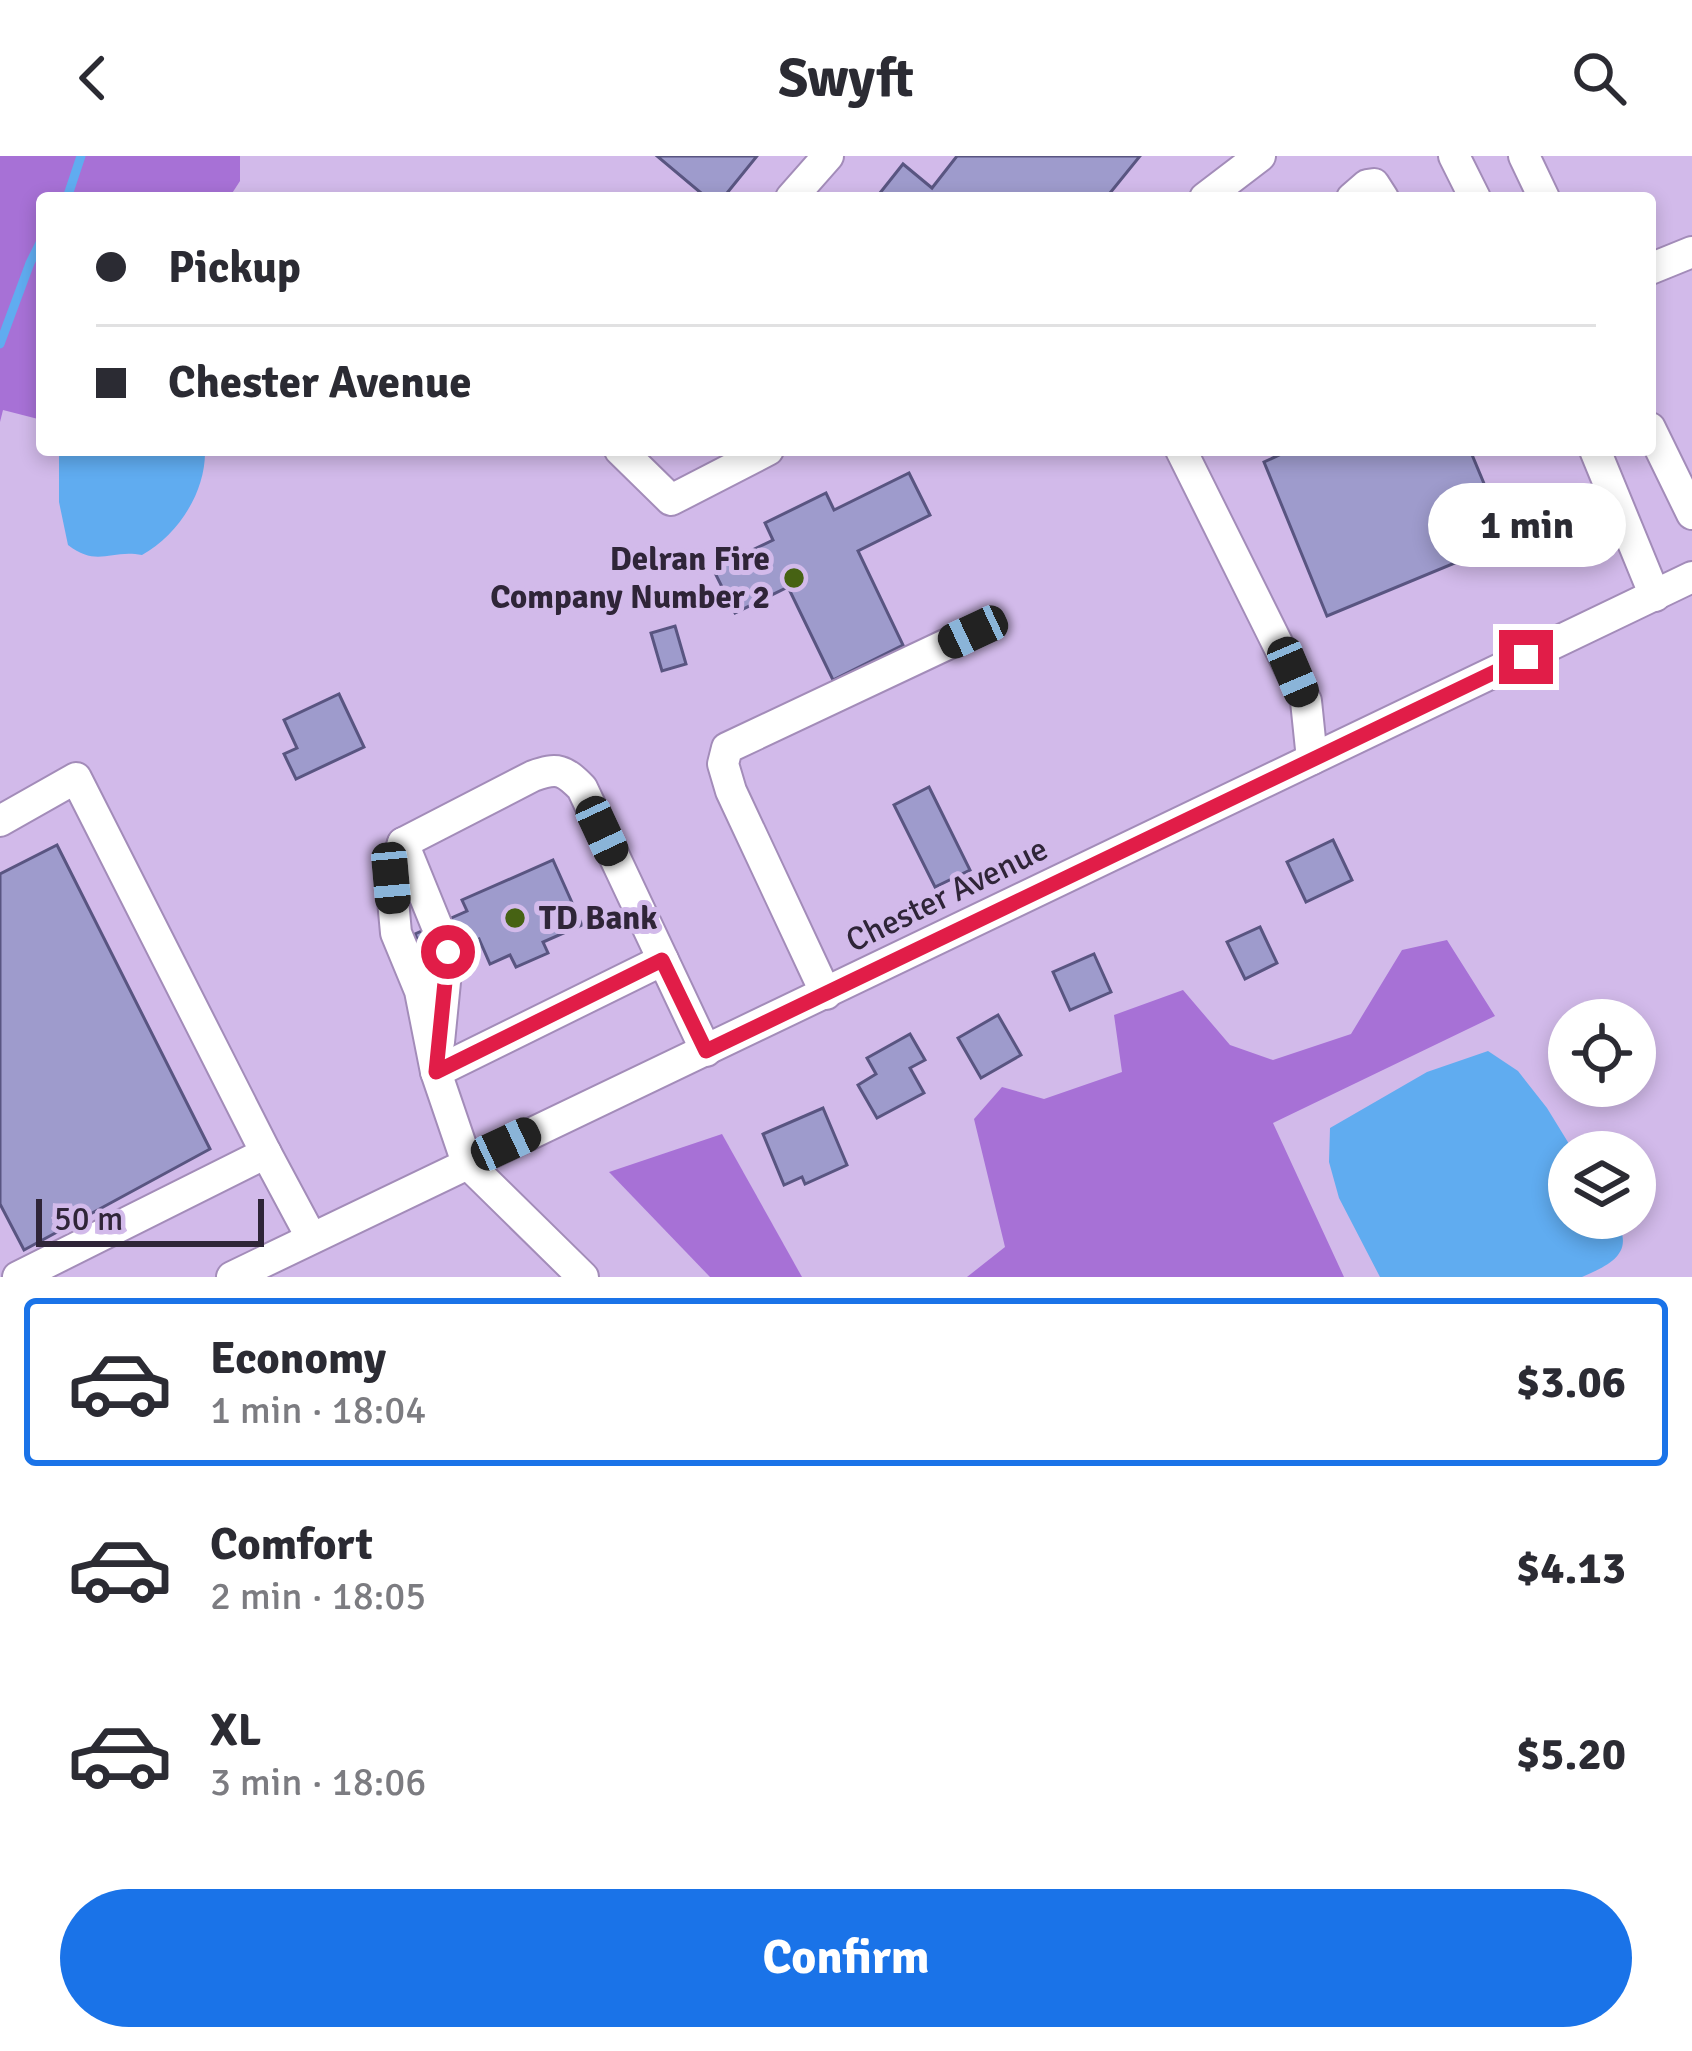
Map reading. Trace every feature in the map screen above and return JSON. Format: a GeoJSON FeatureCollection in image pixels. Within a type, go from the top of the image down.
{"type":"FeatureCollection","features":[{"type":"Feature","properties":{"kind":"street"},"geometry":{"type":"LineString","coordinates":[[796,192],[828,156]]}},
{"type":"Feature","properties":{"kind":"street"},"geometry":{"type":"LineString","coordinates":[[1213,192],[1260,156]]}},
{"type":"Feature","properties":{"kind":"street"},"geometry":{"type":"LineString","coordinates":[[1454,156],[1471,192]]}},
{"type":"Feature","properties":{"kind":"street"},"geometry":{"type":"LineString","coordinates":[[1524,156],[1541,192]]}},
{"type":"Feature","properties":{"kind":"street"},"geometry":{"type":"LineString","coordinates":[[1656,267],[1692,252]]}},
{"type":"Feature","properties":{"kind":"street"},"geometry":{"type":"LineString","coordinates":[[1656,440],[1692,514]]}},
{"type":"Feature","properties":{"kind":"street"},"geometry":{"type":"LineString","coordinates":[[626,456],[671,500],[756,456]]}},
{"type":"Feature","properties":{"kind":"street"},"geometry":{"type":"LineString","coordinates":[[1183,456],[1306,701],[1312,760]]}},
{"type":"Feature","properties":{"kind":"street"},"geometry":{"type":"LineString","coordinates":[[1597,456],[1654,596]]}},
{"type":"Feature","properties":{"kind":"street","name":"Chester Avenue"},"geometry":{"type":"LineString","coordinates":[[232,1277],[1691,580]]}},
{"type":"Feature","properties":{"kind":"street"},"geometry":{"type":"LineString","coordinates":[[826,994],[731,791],[723,764],[728,748],[973,632]]}},
{"type":"Feature","properties":{"kind":"street"},"geometry":{"type":"LineString","coordinates":[[583,1277],[466,1162],[436,1072],[419,991],[396,933],[391,878],[404,843],[533,776],[548,770],[567,772],[582,788],[706,1051]]}},
{"type":"Feature","properties":{"kind":"street"},"geometry":{"type":"LineString","coordinates":[[0,821],[76,778],[311,1237]]}},
{"type":"Feature","properties":{"kind":"street"},"geometry":{"type":"LineString","coordinates":[[404,843],[442,938],[436,1072]]}},
{"type":"Feature","properties":{"kind":"street"},"geometry":{"type":"LineString","coordinates":[[436,1072],[662,960]]}},
{"type":"Feature","properties":{"kind":"street"},"geometry":{"type":"LineString","coordinates":[[18,1277],[266,1153]]}},
{"type":"Feature","properties":{"kind":"shaded area"},"geometry":{"type":"Polygon","coordinates":[[[0,156],[240,156],[240,181],[233,192],[36,192],[36,418],[3,410],[0,422],[0,156]]]}},
{"type":"Feature","properties":{"kind":"shaded area"},"geometry":{"type":"Polygon","coordinates":[[[1447,940],[1495,1016],[1273,1123],[1344,1277],[967,1277],[1005,1247],[974,1119],[1002,1087],[1044,1099],[1122,1072],[1114,1015],[1183,990],[1230,1045],[1273,1060],[1351,1034],[1402,950],[1447,940]]]}},
{"type":"Feature","properties":{"kind":"shaded area"},"geometry":{"type":"Polygon","coordinates":[[[722,1134],[802,1277],[710,1277],[609,1172],[722,1134]]]}},
{"type":"Feature","properties":{"kind":"water"},"geometry":{"type":"Polygon","coordinates":[[[59,456],[205,456],[201,481],[187,511],[167,536],[142,555],[96,557],[78,552],[68,545],[59,502],[59,456]]]}},
{"type":"Feature","properties":{"kind":"water"},"geometry":{"type":"Polygon","coordinates":[[[1488,1051],[1518,1071],[1561,1131],[1548,1131],[1548,1239],[1623,1239],[1618,1255],[1582,1277],[1380,1277],[1339,1198],[1329,1162],[1330,1128],[1427,1072],[1488,1051]]]}},
{"type":"Feature","properties":{"kind":"building"},"geometry":{"type":"Polygon","coordinates":[[[657,156],[757,156],[728,192],[700,192],[657,156]]]}},
{"type":"Feature","properties":{"kind":"building"},"geometry":{"type":"Polygon","coordinates":[[[957,156],[1140,156],[1111,192],[881,192],[903,164],[932,188],[957,156]]]}},
{"type":"Feature","properties":{"kind":"building"},"geometry":{"type":"Polygon","coordinates":[[[1277,456],[1473,456],[1508,541],[1327,616],[1264,462],[1277,456]]]}},
{"type":"Feature","properties":{"kind":"building","name":"Delran Fire Company Number 2"},"geometry":{"type":"Polygon","coordinates":[[[909,473],[930,515],[858,551],[903,645],[833,680],[788,587],[735,613],[713,569],[773,540],[765,523],[826,493],[834,510],[909,473]]]}},
{"type":"Feature","properties":{"kind":"building"},"geometry":{"type":"Polygon","coordinates":[[[675,626],[686,664],[662,671],[651,633],[675,626]]]}},
{"type":"Feature","properties":{"kind":"building"},"geometry":{"type":"Polygon","coordinates":[[[339,694],[364,747],[296,779],[284,754],[297,748],[284,720],[339,694]]]}},
{"type":"Feature","properties":{"kind":"building"},"geometry":{"type":"Polygon","coordinates":[[[929,787],[970,870],[935,887],[894,805],[929,787]]]}},
{"type":"Feature","properties":{"kind":"building"},"geometry":{"type":"Polygon","coordinates":[[[1333,840],[1352,880],[1306,902],[1287,862],[1333,840]]]}},
{"type":"Feature","properties":{"kind":"building"},"geometry":{"type":"Polygon","coordinates":[[[57,845],[210,1149],[24,1250],[0,1204],[0,874],[57,845]]]}},
{"type":"Feature","properties":{"kind":"building","name":"TD Bank"},"geometry":{"type":"Polygon","coordinates":[[[553,860],[582,925],[543,942],[548,953],[516,967],[510,955],[490,964],[479,939],[427,962],[415,934],[467,911],[462,900],[553,860]]]}},
{"type":"Feature","properties":{"kind":"building"},"geometry":{"type":"Polygon","coordinates":[[[1260,927],[1277,963],[1245,979],[1227,942],[1260,927]]]}},
{"type":"Feature","properties":{"kind":"building"},"geometry":{"type":"Polygon","coordinates":[[[1094,954],[1111,992],[1070,1010],[1053,972],[1094,954]]]}},
{"type":"Feature","properties":{"kind":"building"},"geometry":{"type":"Polygon","coordinates":[[[998,1015],[1021,1055],[981,1078],[958,1038],[998,1015]]]}},
{"type":"Feature","properties":{"kind":"building"},"geometry":{"type":"Polygon","coordinates":[[[910,1034],[925,1060],[910,1068],[924,1093],[877,1118],[858,1085],[876,1074],[867,1058],[910,1034]]]}},
{"type":"Feature","properties":{"kind":"building"},"geometry":{"type":"Polygon","coordinates":[[[823,1108],[847,1165],[805,1184],[802,1177],[784,1185],[763,1134],[823,1108]]]}},
{"type":"Feature","properties":{"kind":"waterway"},"geometry":{"type":"LineString","coordinates":[[69,192],[81,156]]}},
{"type":"Feature","properties":{"kind":"waterway"},"geometry":{"type":"LineString","coordinates":[[0,344],[36,251]]}},
{"type":"Feature","properties":{"kind":"place","name":"Delran Fire Company Number 2"},"geometry":{"type":"Point","coordinates":[794,578]}},
{"type":"Feature","properties":{"kind":"place","name":"TD Bank"},"geometry":{"type":"Point","coordinates":[515,918]}},
{"type":"Feature","properties":{"kind":"route"},"geometry":{"type":"LineString","coordinates":[[448,952],[436,1072],[662,960],[706,1051],[1526,657]]}}]}
